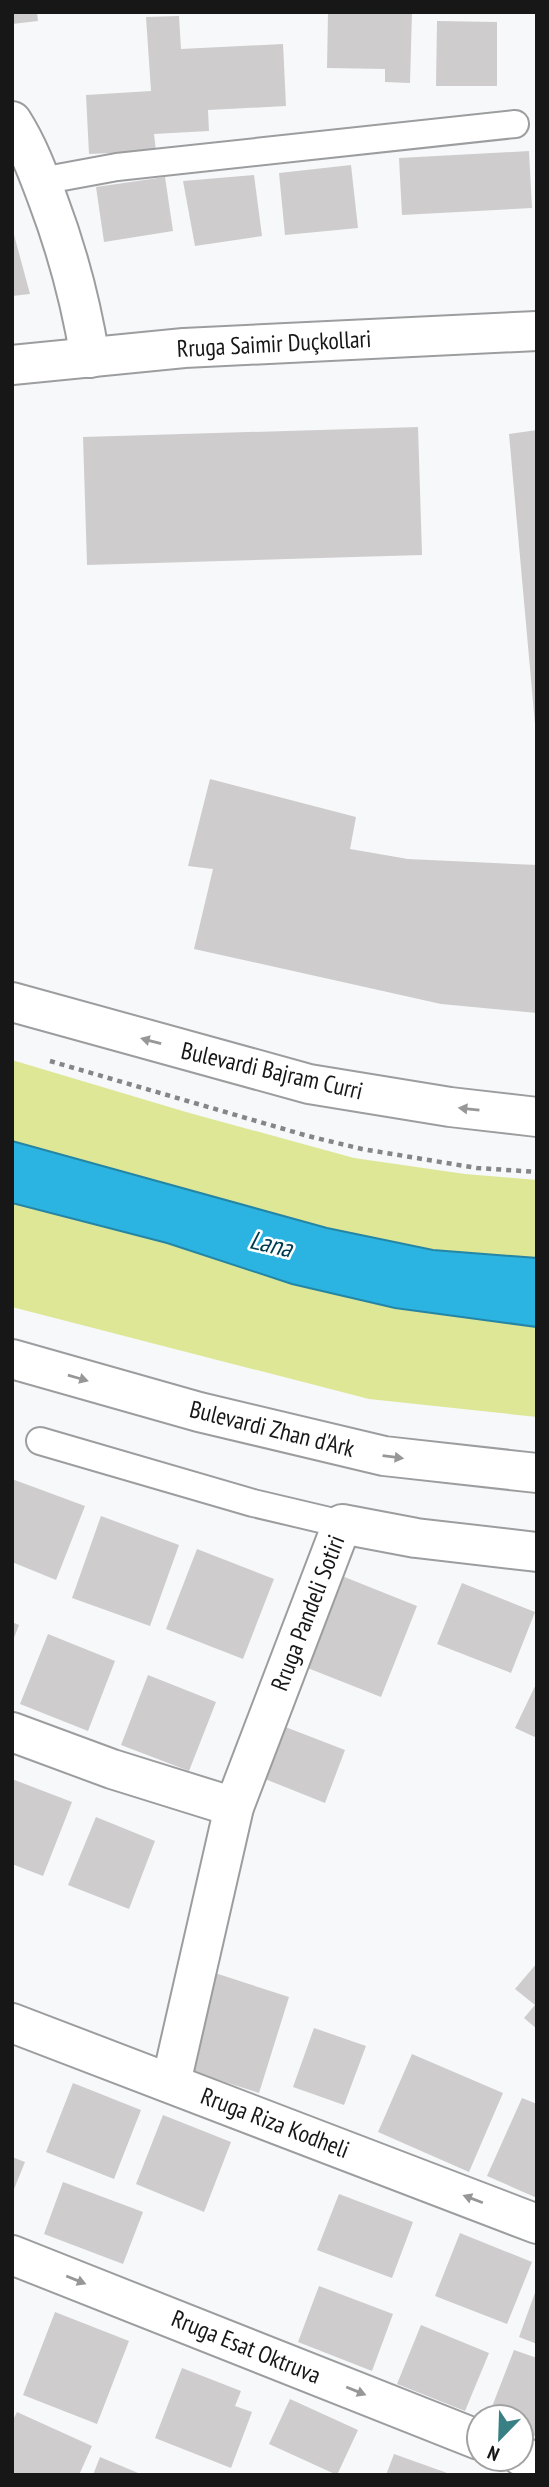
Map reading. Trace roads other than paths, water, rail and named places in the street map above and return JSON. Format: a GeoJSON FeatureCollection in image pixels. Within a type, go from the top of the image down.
{"type":"FeatureCollection","features":[{"type":"Feature","properties":{"kind":"street"},"geometry":{"type":"LineString","coordinates":[[12,121],[25,141],[41,181],[76,283],[90,358]]}},
{"type":"Feature","properties":{"kind":"street","name":"Rruga Saimir Duçkollari"},"geometry":{"type":"LineString","coordinates":[[12,365],[184,348],[537,331]]}},
{"type":"Feature","properties":{"kind":"street","name":"Bulevardi Bajram Curri"},"geometry":{"type":"LineString","coordinates":[[12,1002],[309,1084],[450,1107],[537,1117]]}},
{"type":"Feature","properties":{"kind":"street","name":"Bulevardi Zhan d'Ark"},"geometry":{"type":"LineString","coordinates":[[12,1359],[199,1412],[384,1456],[537,1473]]}},
{"type":"Feature","properties":{"kind":"street","name":"Rruga Pandeli Sotiri"},"geometry":{"type":"LineString","coordinates":[[171,2083],[234,1807],[342,1524],[416,1538],[537,1552]]}},
{"type":"Feature","properties":{"kind":"street"},"geometry":{"type":"LineString","coordinates":[[12,1732],[112,1769],[234,1807]]}},
{"type":"Feature","properties":{"kind":"street","name":"Rruga Riza Kodheli"},"geometry":{"type":"LineString","coordinates":[[12,2023],[537,2224]]}},
{"type":"Feature","properties":{"kind":"street","name":"Rruga Esat Oktruva"},"geometry":{"type":"LineString","coordinates":[[12,2255],[465,2434]]}},
{"type":"Feature","properties":{"kind":"lane"},"geometry":{"type":"LineString","coordinates":[[41,181],[117,167],[514,124]]}},
{"type":"Feature","properties":{"kind":"lane"},"geometry":{"type":"LineString","coordinates":[[40,1441],[253,1503],[342,1524]]}},
{"type":"Feature","properties":{"kind":"water","name":"Lana"},"geometry":{"type":"Polygon","coordinates":[[[12,1141],[327,1228],[433,1250],[537,1258],[537,1327],[395,1308],[292,1284],[167,1243],[12,1203],[12,1141]]]}}]}
